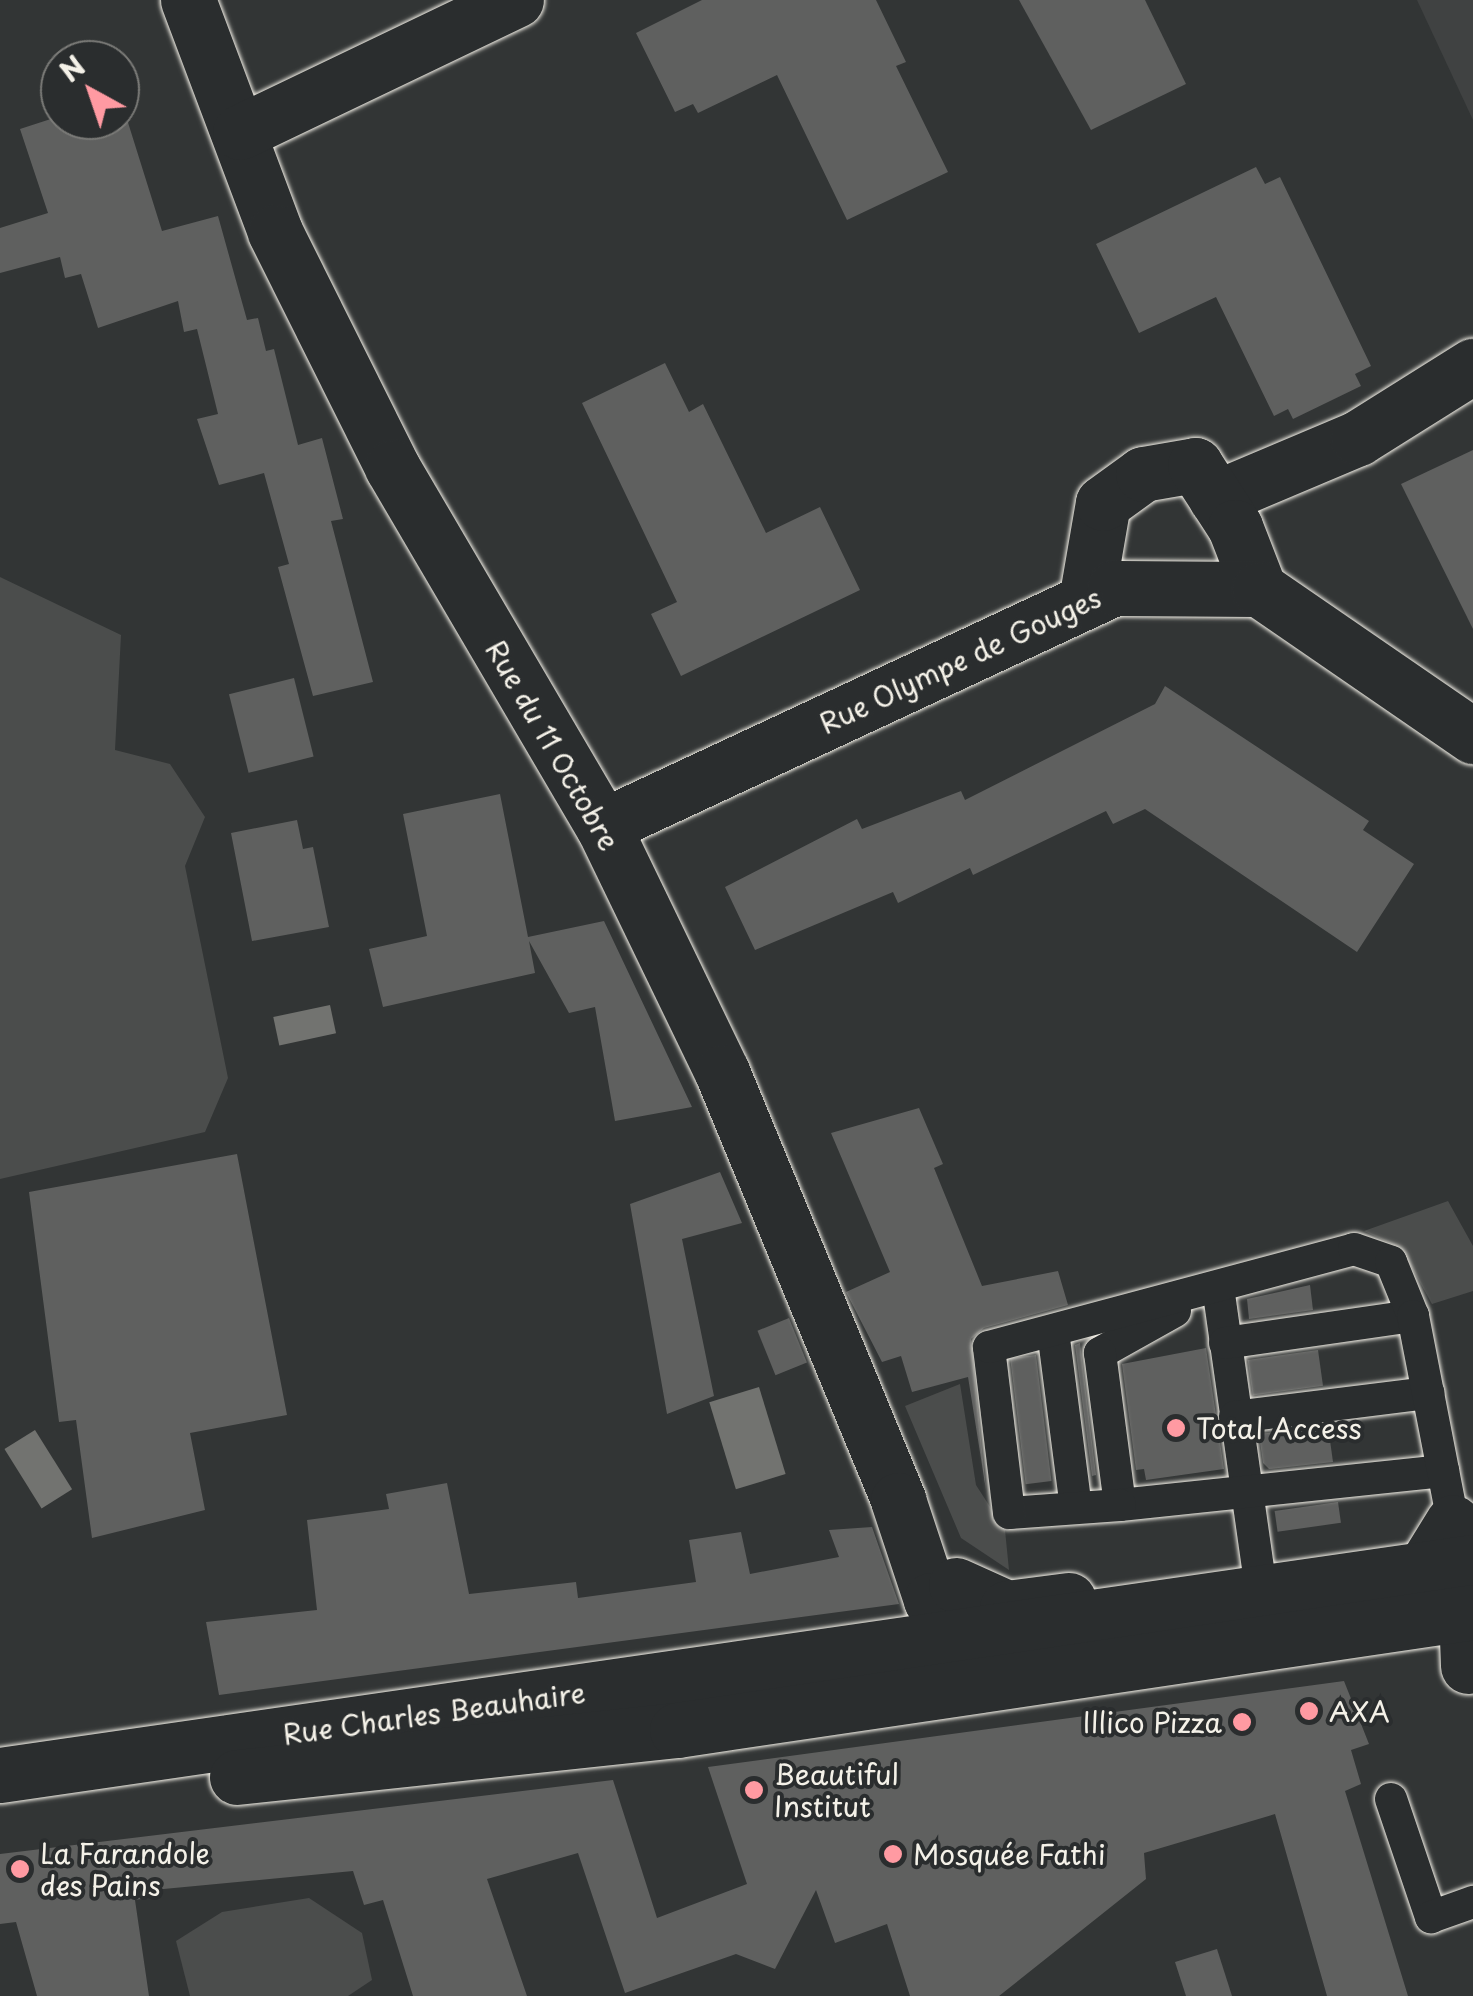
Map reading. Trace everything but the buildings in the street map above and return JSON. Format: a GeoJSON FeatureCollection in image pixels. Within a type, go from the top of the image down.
{"type":"FeatureCollection","features":[{"type":"Feature","properties":{"kind":"street","name":"Rue du 11 Octobre"},"geometry":{"type":"LineString","coordinates":[[188,0],[276,232],[392,467],[603,826],[722,1072],[898,1500],[918,1619],[993,1672]]}},
{"type":"Feature","properties":{"kind":"street"},"geometry":{"type":"LineString","coordinates":[[240,132],[516,0]]}},
{"type":"Feature","properties":{"kind":"street"},"geometry":{"type":"LineString","coordinates":[[1216,498],[1358,438],[1473,366]]}},
{"type":"Feature","properties":{"kind":"street"},"geometry":{"type":"LineString","coordinates":[[1086,601],[1102,503],[1143,474],[1195,464],[1216,498],[1259,590],[1473,736]]}},
{"type":"Feature","properties":{"kind":"street","name":"Rue Olympe de Gouges"},"geometry":{"type":"LineString","coordinates":[[603,826],[1114,588],[1259,590]]}},
{"type":"Feature","properties":{"kind":"street"},"geometry":{"type":"LineString","coordinates":[[0,1803],[671,1730],[993,1672],[1210,1655],[1282,1616],[1459,1591]]}},
{"type":"Feature","properties":{"kind":"street","name":"Rue Charles Beauhaire"},"geometry":{"type":"LineString","coordinates":[[0,1775],[918,1619],[1142,1608],[1282,1616]]}},
{"type":"Feature","properties":{"kind":"lane"},"geometry":{"type":"LineString","coordinates":[[1354,1249],[1391,1262],[1413,1316],[1459,1591],[1244,1491],[1009,1513],[990,1347],[1354,1249]]}},
{"type":"Feature","properties":{"kind":"lane"},"geometry":{"type":"LineString","coordinates":[[1218,1287],[1244,1491],[1282,1616]]}},
{"type":"Feature","properties":{"kind":"lane"},"geometry":{"type":"LineString","coordinates":[[1120,1505],[1100,1353],[1218,1287]]}},
{"type":"Feature","properties":{"kind":"lane"},"geometry":{"type":"LineString","coordinates":[[1225,1343],[1413,1316]]}},
{"type":"Feature","properties":{"kind":"lane"},"geometry":{"type":"LineString","coordinates":[[1053,1331],[1076,1508]]}},
{"type":"Feature","properties":{"kind":"lane"},"geometry":{"type":"LineString","coordinates":[[1235,1418],[1428,1393]]}},
{"type":"Feature","properties":{"kind":"lane"},"geometry":{"type":"LineString","coordinates":[[1391,1799],[1431,1917],[1473,1902]]}},
{"type":"Feature","properties":{"kind":"shaded area"},"geometry":{"type":"Polygon","coordinates":[[[1417,0],[1473,0],[1473,120],[1417,0]]]}},
{"type":"Feature","properties":{"kind":"shaded area"},"geometry":{"type":"Polygon","coordinates":[[[0,577],[121,635],[115,750],[170,764],[205,817],[185,866],[228,1078],[205,1132],[0,1179],[0,577]]]}},
{"type":"Feature","properties":{"kind":"shaded area"},"geometry":{"type":"Polygon","coordinates":[[[330,1005],[336,1033],[279,1045],[273,1017],[330,1005]]]}},
{"type":"Feature","properties":{"kind":"shaded area"},"geometry":{"type":"Polygon","coordinates":[[[1448,1201],[1473,1246],[1473,1291],[1432,1304],[1401,1248],[1364,1231],[1448,1201]]]}},
{"type":"Feature","properties":{"kind":"shaded area"},"geometry":{"type":"Polygon","coordinates":[[[960,1384],[976,1485],[1005,1530],[1009,1570],[961,1538],[905,1406],[960,1384]]]}},
{"type":"Feature","properties":{"kind":"shaded area"},"geometry":{"type":"Polygon","coordinates":[[[759,1387],[786,1474],[736,1489],[709,1402],[759,1387]]]}},
{"type":"Feature","properties":{"kind":"shaded area"},"geometry":{"type":"Polygon","coordinates":[[[35,1430],[72,1489],[42,1508],[4,1449],[35,1430]]]}},
{"type":"Feature","properties":{"kind":"shaded area"},"geometry":{"type":"Polygon","coordinates":[[[309,1898],[362,1933],[372,1980],[348,1996],[190,1996],[176,1941],[222,1912],[309,1898]]]}},
{"type":"Feature","properties":{"kind":"place","name":"Total Access"},"geometry":{"type":"Point","coordinates":[1176,1428]}},
{"type":"Feature","properties":{"kind":"place","name":"AXA"},"geometry":{"type":"Point","coordinates":[1309,1711]}},
{"type":"Feature","properties":{"kind":"place","name":"Illico Pizza"},"geometry":{"type":"Point","coordinates":[1242,1722]}},
{"type":"Feature","properties":{"kind":"place","name":"Beautiful Institut"},"geometry":{"type":"Point","coordinates":[754,1790]}},
{"type":"Feature","properties":{"kind":"place","name":"Mosquée Fathi"},"geometry":{"type":"Point","coordinates":[893,1854]}},
{"type":"Feature","properties":{"kind":"place","name":"La Farandole des Pains"},"geometry":{"type":"Point","coordinates":[20,1869]}}]}
